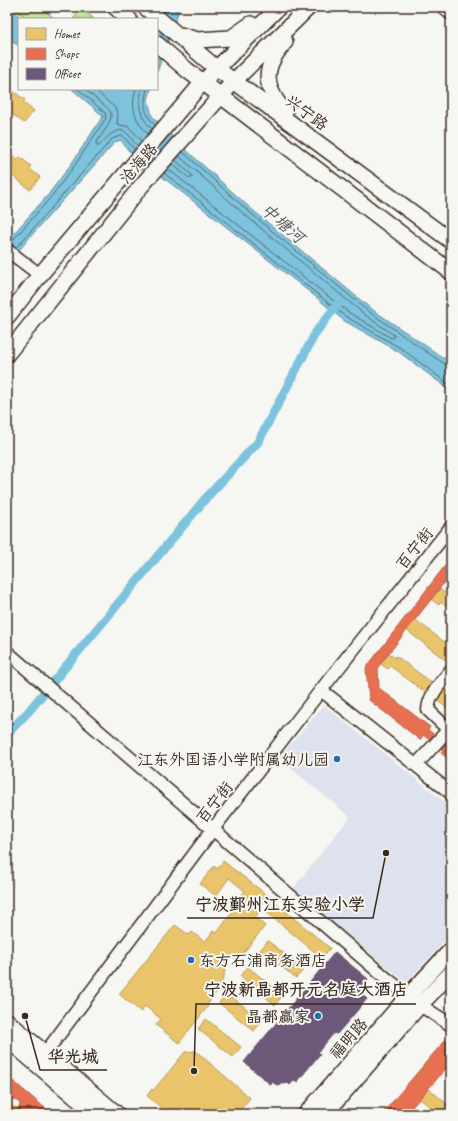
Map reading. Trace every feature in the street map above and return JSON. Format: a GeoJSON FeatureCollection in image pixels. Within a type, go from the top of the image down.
{"type":"FeatureCollection","features":[{"type":"Feature","properties":{"kind":"main road"},"geometry":{"type":"LineString","coordinates":[[115,7],[128,18]]}},
{"type":"Feature","properties":{"kind":"main road"},"geometry":{"type":"LineString","coordinates":[[176,33],[198,40],[231,38],[270,7]]}},
{"type":"Feature","properties":{"kind":"main road","name":"沧海路"},"geometry":{"type":"LineString","coordinates":[[7,317],[40,275],[203,82],[279,7]]}},
{"type":"Feature","properties":{"kind":"main road","name":"沧海路"},"geometry":{"type":"LineString","coordinates":[[7,354],[157,168],[234,82],[309,7]]}},
{"type":"Feature","properties":{"kind":"main road"},"geometry":{"type":"LineString","coordinates":[[305,133],[273,97],[267,74],[270,62],[277,51],[317,7]]}},
{"type":"Feature","properties":{"kind":"main road","name":"兴宁路"},"geometry":{"type":"LineString","coordinates":[[146,8],[234,82],[451,242]]}},
{"type":"Feature","properties":{"kind":"main road"},"geometry":{"type":"LineString","coordinates":[[158,45],[221,96],[451,272]]}},
{"type":"Feature","properties":{"kind":"main road","name":"福明路"},"geometry":{"type":"LineString","coordinates":[[325,1114],[414,1001],[451,950]]}},
{"type":"Feature","properties":{"kind":"main road","name":"福明路"},"geometry":{"type":"LineString","coordinates":[[306,1114],[414,1001],[451,973]]}},
{"type":"Feature","properties":{"kind":"main road"},"geometry":{"type":"LineString","coordinates":[[7,1021],[95,1114]]}},
{"type":"Feature","properties":{"kind":"main road"},"geometry":{"type":"LineString","coordinates":[[7,1039],[41,1058],[117,1114]]}},
{"type":"Feature","properties":{"kind":"street"},"geometry":{"type":"LineString","coordinates":[[444,7],[451,14]]}},
{"type":"Feature","properties":{"kind":"street"},"geometry":{"type":"LineString","coordinates":[[9,251],[40,275]]}},
{"type":"Feature","properties":{"kind":"street","name":"百宁街"},"geometry":{"type":"LineString","coordinates":[[41,1058],[213,829],[321,690],[451,527]]}},
{"type":"Feature","properties":{"kind":"street"},"geometry":{"type":"LineString","coordinates":[[7,652],[414,1001],[451,1025]]}},
{"type":"Feature","properties":{"kind":"street"},"geometry":{"type":"LineString","coordinates":[[416,765],[450,731],[428,710],[428,705],[436,689],[451,670]]}},
{"type":"Feature","properties":{"kind":"street"},"geometry":{"type":"LineString","coordinates":[[321,690],[451,793]]}},
{"type":"Feature","properties":{"kind":"shaded area"},"geometry":{"type":"Polygon","coordinates":[[[324,705],[451,807],[451,934],[406,983],[292,890],[350,817],[279,758],[324,705]]]}},
{"type":"Feature","properties":{"kind":"green space"},"geometry":{"type":"Polygon","coordinates":[[[12,7],[41,7],[54,18],[27,18],[12,7]]]}},
{"type":"Feature","properties":{"kind":"green space"},"geometry":{"type":"Polygon","coordinates":[[[82,9],[93,18],[74,18],[82,9]]]}},
{"type":"Feature","properties":{"kind":"water"},"geometry":{"type":"Polygon","coordinates":[[[7,7],[23,18],[18,18],[18,45],[7,38],[7,7]]]}},
{"type":"Feature","properties":{"kind":"water"},"geometry":{"type":"Polygon","coordinates":[[[154,7],[180,7],[158,69],[158,18],[154,7]]]}},
{"type":"Feature","properties":{"kind":"water"},"geometry":{"type":"Polygon","coordinates":[[[73,90],[151,90],[148,100],[152,116],[185,149],[249,207],[370,308],[451,363],[451,391],[399,352],[343,320],[316,297],[128,150],[121,140],[115,142],[7,265],[7,241],[48,195],[72,163],[103,116],[73,90]]]}},
{"type":"Feature","properties":{"kind":"building: Homes"},"geometry":{"type":"Polygon","coordinates":[[[7,90],[11,94],[13,91],[25,100],[23,103],[34,111],[24,123],[7,110],[7,90]]]}},
{"type":"Feature","properties":{"kind":"building: Homes"},"geometry":{"type":"Polygon","coordinates":[[[7,152],[17,160],[20,157],[31,166],[30,169],[40,177],[30,190],[7,171],[7,152]]]}},
{"type":"Feature","properties":{"kind":"building: Homes"},"geometry":{"type":"Polygon","coordinates":[[[433,584],[445,593],[447,591],[451,594],[451,610],[441,602],[439,605],[424,594],[433,584]]]}},
{"type":"Feature","properties":{"kind":"building: Homes"},"geometry":{"type":"Polygon","coordinates":[[[409,615],[451,647],[451,658],[448,662],[401,626],[409,615]]]}},
{"type":"Feature","properties":{"kind":"building: Homes"},"geometry":{"type":"Polygon","coordinates":[[[383,649],[395,658],[396,656],[432,683],[425,692],[390,666],[388,669],[375,660],[383,649]]]}},
{"type":"Feature","properties":{"kind":"building: Homes"},"geometry":{"type":"Polygon","coordinates":[[[444,688],[451,693],[451,711],[435,699],[444,688]]]}},
{"type":"Feature","properties":{"kind":"building: Homes"},"geometry":{"type":"Polygon","coordinates":[[[378,689],[428,727],[419,738],[370,700],[378,689]]]}},
{"type":"Feature","properties":{"kind":"building: Homes"},"geometry":{"type":"Polygon","coordinates":[[[451,743],[451,759],[443,753],[451,743]]]}},
{"type":"Feature","properties":{"kind":"building: Homes"},"geometry":{"type":"Polygon","coordinates":[[[223,861],[268,896],[257,909],[260,911],[255,917],[265,926],[237,961],[231,955],[225,963],[224,977],[217,991],[207,1005],[208,1006],[179,1043],[156,1025],[161,1019],[145,1006],[141,1012],[119,994],[175,925],[189,935],[192,932],[205,942],[213,931],[217,933],[234,910],[231,908],[245,891],[229,878],[216,896],[200,884],[214,866],[217,869],[223,861]]]}},
{"type":"Feature","properties":{"kind":"building: Homes"},"geometry":{"type":"Polygon","coordinates":[[[273,901],[330,948],[322,958],[265,911],[273,901]]]}},
{"type":"Feature","properties":{"kind":"building: Homes"},"geometry":{"type":"Polygon","coordinates":[[[268,941],[304,969],[296,978],[260,950],[268,941]]]}},
{"type":"Feature","properties":{"kind":"building: Homes"},"geometry":{"type":"Polygon","coordinates":[[[248,967],[283,995],[275,1005],[240,976],[248,967]]]}},
{"type":"Feature","properties":{"kind":"building: Homes"},"geometry":{"type":"Polygon","coordinates":[[[227,993],[262,1021],[254,1031],[219,1003],[227,993]]]}},
{"type":"Feature","properties":{"kind":"building: Homes"},"geometry":{"type":"Polygon","coordinates":[[[206,1019],[241,1047],[233,1057],[198,1029],[206,1019]]]}},
{"type":"Feature","properties":{"kind":"building: Homes"},"geometry":{"type":"Polygon","coordinates":[[[196,1051],[250,1098],[241,1109],[242,1114],[169,1114],[147,1096],[152,1089],[153,1091],[185,1052],[196,1051]]]}},
{"type":"Feature","properties":{"kind":"building: Homes"},"geometry":{"type":"Polygon","coordinates":[[[451,1053],[451,1064],[446,1060],[451,1053]]]}},
{"type":"Feature","properties":{"kind":"building: Homes"},"geometry":{"type":"Polygon","coordinates":[[[415,1077],[448,1105],[440,1114],[438,1114],[406,1087],[415,1077]]]}},
{"type":"Feature","properties":{"kind":"building: Homes"},"geometry":{"type":"Polygon","coordinates":[[[7,1106],[39,1111],[39,1114],[7,1114],[7,1106]]]}},
{"type":"Feature","properties":{"kind":"building: Shops"},"geometry":{"type":"Polygon","coordinates":[[[451,558],[451,574],[378,667],[379,688],[430,727],[428,730],[448,745],[451,742],[451,761],[441,753],[443,750],[423,735],[420,740],[369,700],[366,668],[451,558]]]}},
{"type":"Feature","properties":{"kind":"building: Shops"},"geometry":{"type":"Polygon","coordinates":[[[445,1040],[451,1044],[451,1065],[450,1064],[406,1114],[382,1114],[445,1040]]]}},
{"type":"Feature","properties":{"kind":"building: Shops"},"geometry":{"type":"Polygon","coordinates":[[[7,1076],[52,1114],[19,1114],[20,1103],[7,1097],[7,1076]]]}},
{"type":"Feature","properties":{"kind":"building: Offices","name":"晶都赢家"},"geometry":{"type":"Polygon","coordinates":[[[335,952],[368,979],[364,984],[369,987],[363,995],[367,999],[337,1034],[334,1033],[318,1052],[320,1054],[297,1082],[294,1080],[290,1085],[288,1083],[277,1085],[272,1082],[271,1085],[244,1062],[335,952]]]}},
{"type":"Feature","properties":{"kind":"waterway"},"geometry":{"type":"LineString","coordinates":[[7,734],[28,712],[206,498],[258,442],[316,332],[340,301]]}},
{"type":"Feature","properties":{"kind":"place","name":"江东外国语小学附属幼儿园"},"geometry":{"type":"Point","coordinates":[337,759]}},
{"type":"Feature","properties":{"kind":"place","name":"宁波鄞州江东实验小学"},"geometry":{"type":"Point","coordinates":[386,853]}},
{"type":"Feature","properties":{"kind":"place","name":"东方石浦商务酒店"},"geometry":{"type":"Point","coordinates":[191,960]}},
{"type":"Feature","properties":{"kind":"place","name":"华光城"},"geometry":{"type":"Point","coordinates":[25,1016]}},
{"type":"Feature","properties":{"kind":"place","name":"晶都赢家"},"geometry":{"type":"Point","coordinates":[318,1016]}},
{"type":"Feature","properties":{"kind":"place","name":"宁波新晶都开元名庭大酒店"},"geometry":{"type":"Point","coordinates":[194,1071]}},
{"type":"Feature","properties":{"kind":"water label","name":"中塘河"},"geometry":{"type":"Point","coordinates":[283,223]}}]}
